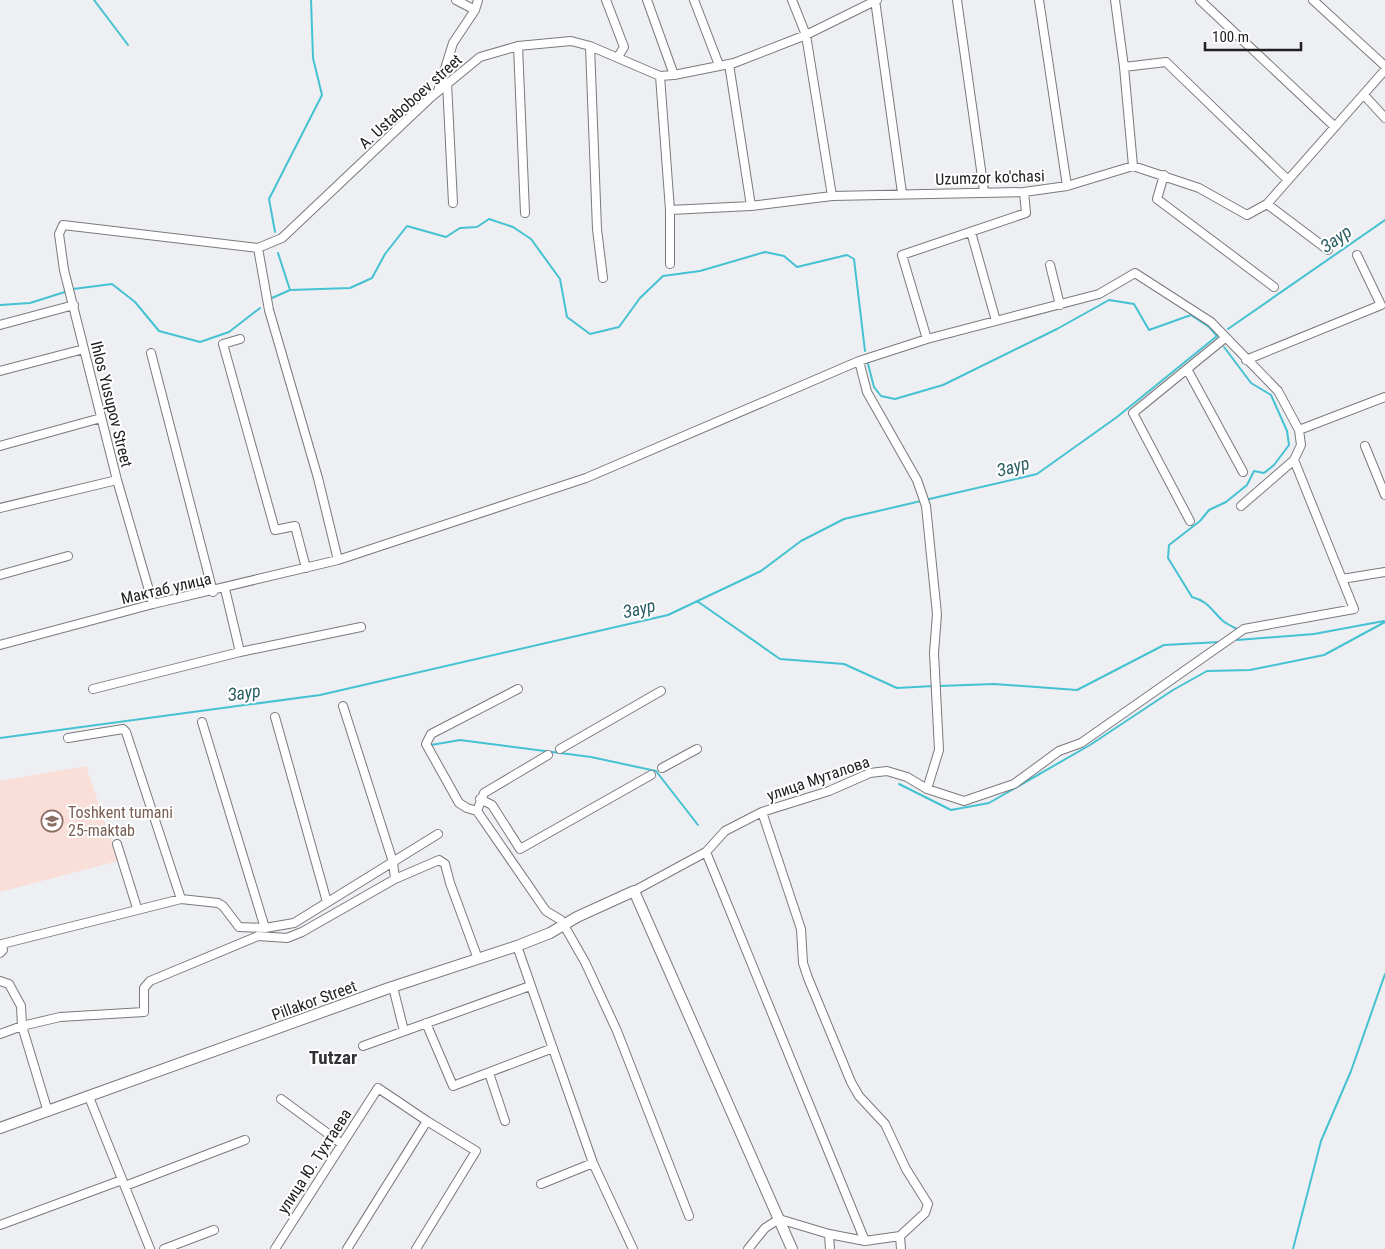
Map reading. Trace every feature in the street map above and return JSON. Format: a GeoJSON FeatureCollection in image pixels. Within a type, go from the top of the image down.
{"type":"FeatureCollection","features":[{"type":"Feature","properties":{"kind":"street"},"geometry":{"type":"LineString","coordinates":[[456,0],[476,10]]}},
{"type":"Feature","properties":{"kind":"street"},"geometry":{"type":"LineString","coordinates":[[438,91],[453,43],[476,10],[478,0]]}},
{"type":"Feature","properties":{"kind":"street"},"geometry":{"type":"LineString","coordinates":[[606,0],[624,46],[618,57]]}},
{"type":"Feature","properties":{"kind":"street"},"geometry":{"type":"LineString","coordinates":[[647,0],[674,75]]}},
{"type":"Feature","properties":{"kind":"street"},"geometry":{"type":"LineString","coordinates":[[694,0],[719,65]]}},
{"type":"Feature","properties":{"kind":"street"},"geometry":{"type":"LineString","coordinates":[[792,0],[806,35],[832,196]]}},
{"type":"Feature","properties":{"kind":"street"},"geometry":{"type":"LineString","coordinates":[[876,0],[902,193]]}},
{"type":"Feature","properties":{"kind":"street","name":"A. Ustaboboev street"},"geometry":{"type":"LineString","coordinates":[[68,287],[59,234],[63,225],[258,248],[282,238],[438,91],[480,57],[518,46],[571,41],[618,57],[660,76],[674,75],[729,64],[806,35],[876,0]]}},
{"type":"Feature","properties":{"kind":"street"},"geometry":{"type":"LineString","coordinates":[[956,0],[984,191]]}},
{"type":"Feature","properties":{"kind":"street"},"geometry":{"type":"LineString","coordinates":[[1039,0],[1067,186]]}},
{"type":"Feature","properties":{"kind":"street"},"geometry":{"type":"LineString","coordinates":[[1115,0],[1124,67],[1133,166],[1199,188],[1247,216],[1267,204],[1385,70]]}},
{"type":"Feature","properties":{"kind":"street"},"geometry":{"type":"LineString","coordinates":[[1200,0],[1335,126]]}},
{"type":"Feature","properties":{"kind":"street"},"geometry":{"type":"LineString","coordinates":[[1313,0],[1385,66]]}},
{"type":"Feature","properties":{"kind":"street"},"geometry":{"type":"LineString","coordinates":[[518,46],[526,213]]}},
{"type":"Feature","properties":{"kind":"street"},"geometry":{"type":"LineString","coordinates":[[590,46],[597,229],[603,278]]}},
{"type":"Feature","properties":{"kind":"street"},"geometry":{"type":"LineString","coordinates":[[1124,67],[1166,62],[1288,180]]}},
{"type":"Feature","properties":{"kind":"street"},"geometry":{"type":"LineString","coordinates":[[729,64],[751,206]]}},
{"type":"Feature","properties":{"kind":"street"},"geometry":{"type":"LineString","coordinates":[[660,76],[670,210],[670,264]]}},
{"type":"Feature","properties":{"kind":"street"},"geometry":{"type":"LineString","coordinates":[[447,83],[453,203]]}},
{"type":"Feature","properties":{"kind":"street"},"geometry":{"type":"LineString","coordinates":[[1364,95],[1385,118]]}},
{"type":"Feature","properties":{"kind":"street","name":"Uzumzor ko'chasi"},"geometry":{"type":"LineString","coordinates":[[670,210],[751,206],[832,196],[984,191],[1024,192],[1067,186],[1133,166]]}},
{"type":"Feature","properties":{"kind":"street"},"geometry":{"type":"LineString","coordinates":[[1164,175],[1157,199],[1274,288]]}},
{"type":"Feature","properties":{"kind":"street"},"geometry":{"type":"LineString","coordinates":[[928,339],[902,255],[1026,213],[1024,192]]}},
{"type":"Feature","properties":{"kind":"street"},"geometry":{"type":"LineString","coordinates":[[1267,204],[1328,250]]}},
{"type":"Feature","properties":{"kind":"street"},"geometry":{"type":"LineString","coordinates":[[971,232],[996,322]]}},
{"type":"Feature","properties":{"kind":"street"},"geometry":{"type":"LineString","coordinates":[[258,248],[269,310],[318,478],[338,560]]}},
{"type":"Feature","properties":{"kind":"street"},"geometry":{"type":"LineString","coordinates":[[1246,360],[1383,308],[1357,255]]}},
{"type":"Feature","properties":{"kind":"street"},"geometry":{"type":"LineString","coordinates":[[1050,265],[1060,305]]}},
{"type":"Feature","properties":{"kind":"street","name":"Мактаб улица"},"geometry":{"type":"LineString","coordinates":[[0,645],[153,604],[213,592],[338,560],[586,478],[859,362],[928,339],[1099,294],[1135,274],[1211,322],[1225,338]]}},
{"type":"Feature","properties":{"kind":"street","name":"Ihlos Yusupov Street"},"geometry":{"type":"LineString","coordinates":[[0,508],[117,480],[68,287]]}},
{"type":"Feature","properties":{"kind":"street"},"geometry":{"type":"LineString","coordinates":[[0,325],[74,305]]}},
{"type":"Feature","properties":{"kind":"street"},"geometry":{"type":"LineString","coordinates":[[240,338],[223,344],[275,530],[295,526],[306,568]]}},
{"type":"Feature","properties":{"kind":"street"},"geometry":{"type":"LineString","coordinates":[[1190,522],[1133,413],[1225,338],[1278,391],[1299,430],[1301,445],[1294,460],[1242,506]]}},
{"type":"Feature","properties":{"kind":"street"},"geometry":{"type":"LineString","coordinates":[[0,371],[84,349]]}},
{"type":"Feature","properties":{"kind":"street"},"geometry":{"type":"LineString","coordinates":[[150,353],[213,592]]}},
{"type":"Feature","properties":{"kind":"street"},"geometry":{"type":"LineString","coordinates":[[859,362],[867,392],[923,495],[926,506],[937,614],[934,653],[939,750],[927,789]]}},
{"type":"Feature","properties":{"kind":"street"},"geometry":{"type":"LineString","coordinates":[[1187,369],[1243,472]]}},
{"type":"Feature","properties":{"kind":"street"},"geometry":{"type":"LineString","coordinates":[[1299,430],[1385,397]]}},
{"type":"Feature","properties":{"kind":"street"},"geometry":{"type":"LineString","coordinates":[[0,446],[101,418]]}},
{"type":"Feature","properties":{"kind":"street"},"geometry":{"type":"LineString","coordinates":[[1365,446],[1385,495]]}},
{"type":"Feature","properties":{"kind":"street"},"geometry":{"type":"LineString","coordinates":[[1294,460],[1342,579],[1385,572]]}},
{"type":"Feature","properties":{"kind":"street"},"geometry":{"type":"LineString","coordinates":[[117,480],[153,604]]}},
{"type":"Feature","properties":{"kind":"street"},"geometry":{"type":"LineString","coordinates":[[0,575],[68,556]]}},
{"type":"Feature","properties":{"kind":"street","name":"улица Муталова"},"geometry":{"type":"LineString","coordinates":[[634,891],[706,852],[726,831],[762,812],[829,791],[870,773],[887,770],[907,777],[927,789],[964,801],[1014,784],[1059,751],[1081,743],[1244,629],[1354,609],[1342,579]]}},
{"type":"Feature","properties":{"kind":"street"},"geometry":{"type":"LineString","coordinates":[[224,589],[240,652]]}},
{"type":"Feature","properties":{"kind":"street"},"geometry":{"type":"LineString","coordinates":[[93,689],[240,652],[360,627]]}},
{"type":"Feature","properties":{"kind":"street"},"geometry":{"type":"LineString","coordinates":[[518,689],[430,734],[426,744],[459,803],[477,811],[546,911],[561,920],[585,962],[617,1030],[688,1216]]}},
{"type":"Feature","properties":{"kind":"street"},"geometry":{"type":"LineString","coordinates":[[560,749],[660,691]]}},
{"type":"Feature","properties":{"kind":"street"},"geometry":{"type":"LineString","coordinates":[[343,706],[393,862],[395,878]]}},
{"type":"Feature","properties":{"kind":"street"},"geometry":{"type":"LineString","coordinates":[[275,717],[327,902]]}},
{"type":"Feature","properties":{"kind":"street"},"geometry":{"type":"LineString","coordinates":[[202,722],[265,928]]}},
{"type":"Feature","properties":{"kind":"street"},"geometry":{"type":"LineString","coordinates":[[68,738],[124,729],[181,899]]}},
{"type":"Feature","properties":{"kind":"street"},"geometry":{"type":"LineString","coordinates":[[662,768],[697,749]]}},
{"type":"Feature","properties":{"kind":"street"},"geometry":{"type":"LineString","coordinates":[[477,811],[480,799],[484,793],[548,755]]}},
{"type":"Feature","properties":{"kind":"street"},"geometry":{"type":"LineString","coordinates":[[480,799],[492,805],[520,849],[651,775]]}},
{"type":"Feature","properties":{"kind":"street"},"geometry":{"type":"LineString","coordinates":[[748,1249],[765,1228],[779,1219],[829,1234],[865,1241],[900,1236],[925,1213],[928,1204],[906,1169],[885,1124],[859,1096],[846,1072],[803,963],[801,928],[762,812]]}},
{"type":"Feature","properties":{"kind":"street"},"geometry":{"type":"LineString","coordinates":[[0,953],[3,950],[1,942],[181,899],[218,903],[223,906],[236,926],[265,928],[294,923],[438,834]]}},
{"type":"Feature","properties":{"kind":"street"},"geometry":{"type":"LineString","coordinates":[[117,844],[137,908]]}},
{"type":"Feature","properties":{"kind":"street"},"geometry":{"type":"LineString","coordinates":[[706,852],[865,1241]]}},
{"type":"Feature","properties":{"kind":"street"},"geometry":{"type":"LineString","coordinates":[[0,1034],[22,1026],[60,1017],[144,1012],[144,988],[150,982],[258,936],[287,938],[302,932],[395,878],[440,860],[445,864],[450,883],[478,959]]}},
{"type":"Feature","properties":{"kind":"street"},"geometry":{"type":"LineString","coordinates":[[634,891],[792,1249]]}},
{"type":"Feature","properties":{"kind":"street","name":"Pillakor Street"},"geometry":{"type":"LineString","coordinates":[[0,1128],[392,987],[517,946],[564,926],[577,917],[634,891]]}},
{"type":"Feature","properties":{"kind":"street"},"geometry":{"type":"LineString","coordinates":[[517,946],[593,1164],[633,1249]]}},
{"type":"Feature","properties":{"kind":"street"},"geometry":{"type":"LineString","coordinates":[[0,981],[10,984],[21,1006],[22,1026],[48,1112]]}},
{"type":"Feature","properties":{"kind":"street"},"geometry":{"type":"LineString","coordinates":[[363,1046],[530,986]]}},
{"type":"Feature","properties":{"kind":"street"},"geometry":{"type":"LineString","coordinates":[[392,987],[404,1031]]}},
{"type":"Feature","properties":{"kind":"street"},"geometry":{"type":"LineString","coordinates":[[426,1023],[453,1086],[553,1048]]}},
{"type":"Feature","properties":{"kind":"street"},"geometry":{"type":"LineString","coordinates":[[489,1073],[505,1121]]}},
{"type":"Feature","properties":{"kind":"street","name":"улица Ю. Тухтаева"},"geometry":{"type":"LineString","coordinates":[[274,1249],[378,1088],[426,1121]]}},
{"type":"Feature","properties":{"kind":"street"},"geometry":{"type":"LineString","coordinates":[[89,1097],[150,1249]]}},
{"type":"Feature","properties":{"kind":"street"},"geometry":{"type":"LineString","coordinates":[[280,1099],[342,1144]]}},
{"type":"Feature","properties":{"kind":"street"},"geometry":{"type":"LineString","coordinates":[[347,1249],[426,1121],[476,1150],[416,1249]]}},
{"type":"Feature","properties":{"kind":"street"},"geometry":{"type":"LineString","coordinates":[[0,1225],[245,1140]]}},
{"type":"Feature","properties":{"kind":"street"},"geometry":{"type":"LineString","coordinates":[[541,1184],[593,1164]]}},
{"type":"Feature","properties":{"kind":"street"},"geometry":{"type":"LineString","coordinates":[[164,1249],[214,1230]]}},
{"type":"Feature","properties":{"kind":"street"},"geometry":{"type":"LineString","coordinates":[[829,1234],[830,1249]]}},
{"type":"Feature","properties":{"kind":"street"},"geometry":{"type":"LineString","coordinates":[[900,1236],[901,1249]]}},
{"type":"Feature","properties":{"kind":"shaded area","name":"Toshkent tumani 25-maktab"},"geometry":{"type":"Polygon","coordinates":[[[86,766],[118,861],[0,892],[0,781],[86,766]]]}},
{"type":"Feature","properties":{"kind":"waterway"},"geometry":{"type":"LineString","coordinates":[[94,0],[128,45]]}},
{"type":"Feature","properties":{"kind":"waterway"},"geometry":{"type":"LineString","coordinates":[[275,232],[269,199],[322,95],[313,58],[311,0]]}},
{"type":"Feature","properties":{"kind":"waterway"},"geometry":{"type":"LineString","coordinates":[[272,298],[290,290],[350,288],[372,278],[385,254],[407,226],[446,237],[460,228],[477,227],[489,219],[513,227],[531,239],[560,279],[567,317],[590,334],[619,327],[640,298],[663,276],[700,271],[765,252],[784,256],[797,267],[847,255],[854,259],[865,351]]}},
{"type":"Feature","properties":{"kind":"waterway","name":"Заур"},"geometry":{"type":"LineString","coordinates":[[1228,329],[1385,220]]}},
{"type":"Feature","properties":{"kind":"waterway"},"geometry":{"type":"LineString","coordinates":[[278,253],[290,290]]}},
{"type":"Feature","properties":{"kind":"waterway"},"geometry":{"type":"LineString","coordinates":[[73,289],[112,284],[135,302],[159,331],[200,342],[229,332],[260,308]]}},
{"type":"Feature","properties":{"kind":"waterway"},"geometry":{"type":"LineString","coordinates":[[0,305],[30,303],[68,291]]}},
{"type":"Feature","properties":{"kind":"waterway"},"geometry":{"type":"LineString","coordinates":[[868,364],[874,387],[881,396],[895,399],[943,385],[1057,329],[1109,300],[1134,304],[1149,330],[1191,315],[1209,327],[1217,336],[1117,417],[1037,474],[925,500]]}},
{"type":"Feature","properties":{"kind":"waterway"},"geometry":{"type":"LineString","coordinates":[[1224,347],[1251,383],[1271,395],[1287,431],[1289,445],[1274,465],[1264,473],[1254,471],[1247,485],[1226,502],[1209,510],[1200,521],[1169,545],[1168,558],[1192,597],[1206,604],[1223,621],[1237,629]]}},
{"type":"Feature","properties":{"kind":"waterway","name":"Заур"},"geometry":{"type":"LineString","coordinates":[[0,738],[320,695],[668,615],[761,571],[801,541],[844,519],[921,501]]}},
{"type":"Feature","properties":{"kind":"waterway"},"geometry":{"type":"LineString","coordinates":[[697,601],[780,659],[844,664],[897,688],[934,686]]}},
{"type":"Feature","properties":{"kind":"waterway"},"geometry":{"type":"LineString","coordinates":[[1237,640],[1314,634],[1384,621]]}},
{"type":"Feature","properties":{"kind":"waterway"},"geometry":{"type":"LineString","coordinates":[[899,784],[951,810],[989,803],[1090,745],[1173,690],[1207,671],[1250,670],[1324,655],[1385,622]]}},
{"type":"Feature","properties":{"kind":"waterway"},"geometry":{"type":"LineString","coordinates":[[939,686],[994,684],[1077,690],[1164,645],[1220,642]]}},
{"type":"Feature","properties":{"kind":"waterway"},"geometry":{"type":"LineString","coordinates":[[431,745],[460,740],[591,757],[656,771],[698,825]]}},
{"type":"Feature","properties":{"kind":"waterway"},"geometry":{"type":"LineString","coordinates":[[1293,1249],[1321,1141],[1351,1071],[1385,974]]}},
{"type":"Feature","properties":{"kind":"place","name":"Toshkent tumani 25-maktab"},"geometry":{"type":"Point","coordinates":[52,821]}},
{"type":"Feature","properties":{"kind":"district","name":"Tutzar"},"geometry":{"type":"Point","coordinates":[333,1057]}}]}
